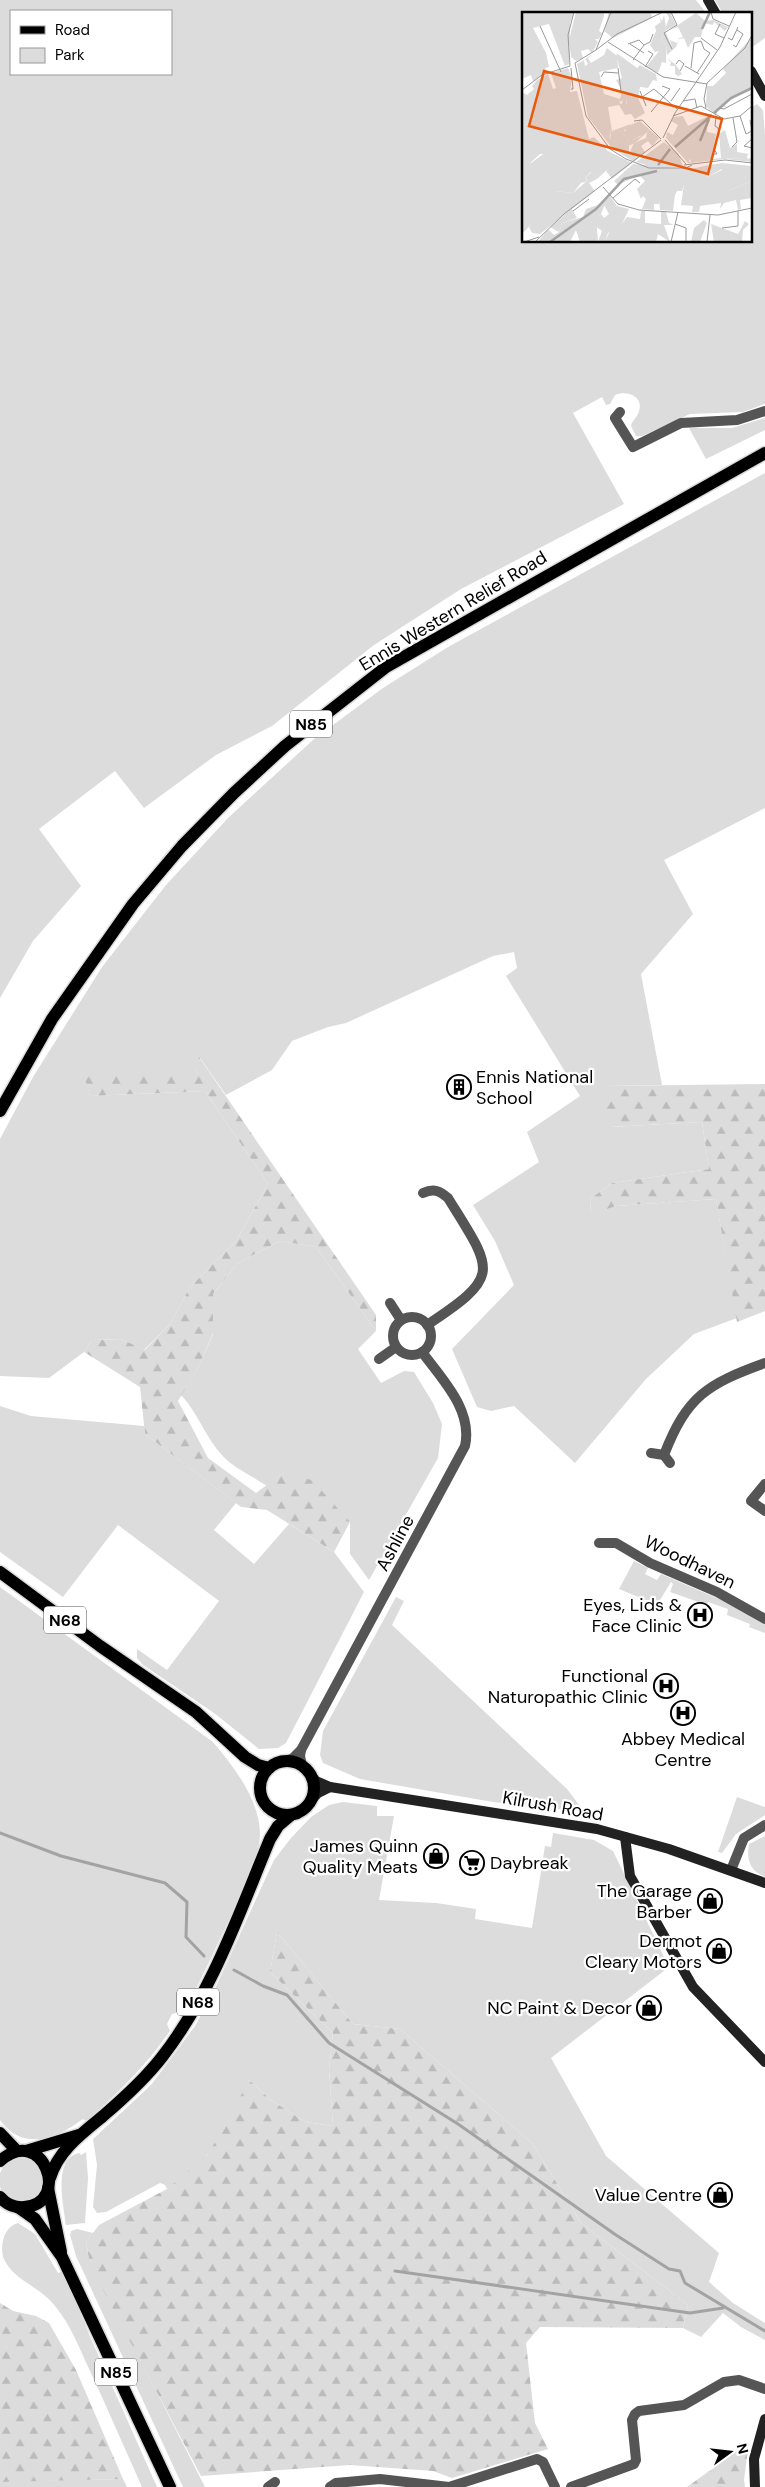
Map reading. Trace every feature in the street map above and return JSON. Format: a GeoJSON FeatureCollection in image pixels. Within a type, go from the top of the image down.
{"type":"FeatureCollection","features":[{"type":"Feature","properties":{"kind":"main road"},"geometry":{"type":"LineString","coordinates":[[708,0],[715,12]]}},
{"type":"Feature","properties":{"kind":"main road"},"geometry":{"type":"LineString","coordinates":[[752,73],[765,96]]}},
{"type":"Feature","properties":{"kind":"main road","name":"Ennis Western Relief Road"},"geometry":{"type":"LineString","coordinates":[[0,1110],[52,1019],[133,904],[182,846],[234,793],[285,746],[386,667],[765,453]]}},
{"type":"Feature","properties":{"kind":"main road","name":"N68"},"geometry":{"type":"LineString","coordinates":[[0,1572],[107,1651],[196,1712],[234,1747],[258,1765],[269,1768]]}},
{"type":"Feature","properties":{"kind":"main road","name":"N68"},"geometry":{"type":"LineString","coordinates":[[234,1747],[256,1779],[272,1824],[270,1839]]}},
{"type":"Feature","properties":{"kind":"main road"},"geometry":{"type":"LineString","coordinates":[[260,1791],[261,1778],[269,1768],[286,1761],[302,1766],[311,1776],[314,1788],[311,1800]]}},
{"type":"Feature","properties":{"kind":"main road","name":"Kilrush Road"},"geometry":{"type":"LineString","coordinates":[[311,1776],[316,1781],[330,1787],[558,1822],[624,1837],[669,1848],[765,1883]]}},
{"type":"Feature","properties":{"kind":"main road"},"geometry":{"type":"LineString","coordinates":[[311,1800],[318,1792],[330,1787]]}},
{"type":"Feature","properties":{"kind":"main road","name":"N68"},"geometry":{"type":"LineString","coordinates":[[49,2183],[55,2163],[80,2134],[136,2086],[162,2057],[184,2024],[210,1978],[270,1839],[278,1826],[291,1815],[299,1812],[311,1800]]}},
{"type":"Feature","properties":{"kind":"main road"},"geometry":{"type":"LineString","coordinates":[[264,1803],[276,1813],[291,1815]]}},
{"type":"Feature","properties":{"kind":"main road"},"geometry":{"type":"LineString","coordinates":[[624,1837],[630,1876],[693,1987],[765,2062]]}},
{"type":"Feature","properties":{"kind":"main road","name":"N85"},"geometry":{"type":"LineString","coordinates":[[0,2133],[21,2151],[43,2160],[48,2169],[62,2257]]}},
{"type":"Feature","properties":{"kind":"main road","name":"N68"},"geometry":{"type":"LineString","coordinates":[[21,2151],[80,2134]]}},
{"type":"Feature","properties":{"kind":"main road"},"geometry":{"type":"LineString","coordinates":[[0,2161],[8,2154],[21,2151]]}},
{"type":"Feature","properties":{"kind":"main road"},"geometry":{"type":"LineString","coordinates":[[18,2207],[37,2203],[49,2183]]}},
{"type":"Feature","properties":{"kind":"main road","name":"N85"},"geometry":{"type":"LineString","coordinates":[[0,2197],[8,2204],[18,2207],[35,2219],[62,2257],[170,2487]]}},
{"type":"Feature","properties":{"kind":"main road"},"geometry":{"type":"LineString","coordinates":[[755,2487],[754,2459],[765,2419]]}},
{"type":"Feature","properties":{"kind":"street"},"geometry":{"type":"LineString","coordinates":[[620,412],[615,418],[633,447],[681,423],[737,420],[765,411]]}},
{"type":"Feature","properties":{"kind":"street"},"geometry":{"type":"LineString","coordinates":[[423,1193],[433,1189],[448,1198],[481,1253],[484,1274],[472,1293],[427,1325]]}},
{"type":"Feature","properties":{"kind":"street"},"geometry":{"type":"LineString","coordinates":[[390,1303],[401,1320]]}},
{"type":"Feature","properties":{"kind":"street"},"geometry":{"type":"LineString","coordinates":[[417,1317],[427,1325],[430,1340],[422,1352],[406,1354],[396,1347],[393,1332],[401,1320],[417,1317]]}},
{"type":"Feature","properties":{"kind":"street"},"geometry":{"type":"LineString","coordinates":[[379,1359],[396,1347]]}},
{"type":"Feature","properties":{"kind":"street","name":"Ashline"},"geometry":{"type":"LineString","coordinates":[[286,1761],[293,1758],[301,1750],[465,1446],[467,1435],[462,1411],[422,1352]]}},
{"type":"Feature","properties":{"kind":"street"},"geometry":{"type":"LineString","coordinates":[[651,1453],[667,1459],[683,1413],[701,1395],[720,1381],[765,1363]]}},
{"type":"Feature","properties":{"kind":"street"},"geometry":{"type":"LineString","coordinates":[[765,1484],[750,1501],[765,1511]]}},
{"type":"Feature","properties":{"kind":"street","name":"Woodhaven"},"geometry":{"type":"LineString","coordinates":[[599,1544],[616,1543],[650,1563],[717,1592],[765,1619]]}},
{"type":"Feature","properties":{"kind":"street"},"geometry":{"type":"LineString","coordinates":[[301,1750],[302,1766]]}},
{"type":"Feature","properties":{"kind":"street"},"geometry":{"type":"LineString","coordinates":[[731,1870],[744,1838],[765,1826]]}},
{"type":"Feature","properties":{"kind":"street"},"geometry":{"type":"LineString","coordinates":[[571,2487],[634,2464],[636,2460],[632,2420],[639,2411],[684,2405],[724,2382],[739,2380],[765,2389]]}},
{"type":"Feature","properties":{"kind":"street"},"geometry":{"type":"LineString","coordinates":[[330,2487],[336,2483],[380,2483],[450,2487],[537,2459],[543,2462],[556,2487]]}},
{"type":"Feature","properties":{"kind":"green space"},"geometry":{"type":"Polygon","coordinates":[[[0,0],[696,0],[705,12],[522,12],[522,242],[752,242],[752,107],[757,104],[763,110],[765,135],[765,404],[743,412],[690,414],[642,436],[636,436],[631,426],[640,406],[637,398],[629,394],[615,395],[610,404],[606,405],[602,397],[573,413],[624,504],[461,589],[374,645],[272,726],[216,755],[144,808],[115,771],[39,829],[81,886],[33,941],[0,998],[0,0]]]}},
{"type":"Feature","properties":{"kind":"green space"},"geometry":{"type":"Polygon","coordinates":[[[715,0],[765,0],[765,38],[752,47],[752,12],[722,12],[715,0]]]}},
{"type":"Feature","properties":{"kind":"green space"},"geometry":{"type":"Polygon","coordinates":[[[765,418],[765,430],[706,459],[689,428],[732,428],[765,418]]]}},
{"type":"Feature","properties":{"kind":"green space"},"geometry":{"type":"Polygon","coordinates":[[[765,473],[765,808],[664,860],[693,914],[641,974],[662,1085],[605,1086],[610,1127],[702,1122],[709,1169],[612,1183],[590,1199],[591,1214],[616,1206],[716,1199],[737,1318],[694,1334],[646,1379],[575,1463],[514,1406],[491,1411],[477,1407],[452,1349],[514,1285],[495,1241],[473,1205],[539,1162],[527,1132],[580,1096],[506,976],[517,968],[514,952],[493,956],[346,1023],[328,1027],[292,1041],[272,1070],[226,1095],[200,1058],[195,1072],[84,1072],[90,1096],[205,1091],[268,1184],[236,1241],[190,1287],[170,1324],[144,1350],[121,1339],[92,1340],[84,1352],[49,1378],[0,1376],[0,1139],[33,1077],[102,967],[166,885],[228,818],[314,739],[383,688],[448,647],[765,473]]]}},
{"type":"Feature","properties":{"kind":"green space"},"geometry":{"type":"Polygon","coordinates":[[[199,1057],[376,1315],[376,1331],[316,1247],[280,1241],[238,1263],[213,1294],[213,1333],[199,1366],[178,1401],[208,1458],[256,1493],[283,1473],[312,1480],[350,1522],[334,1552],[267,1510],[241,1507],[145,1434],[140,1387],[84,1352],[92,1340],[121,1339],[145,1350],[170,1324],[190,1287],[236,1241],[268,1184],[205,1091],[90,1096],[83,1072],[195,1072],[199,1057]]]}},
{"type":"Feature","properties":{"kind":"green space"},"geometry":{"type":"Polygon","coordinates":[[[765,1084],[765,1311],[737,1322],[716,1199],[616,1206],[591,1215],[590,1199],[612,1183],[709,1169],[702,1122],[609,1127],[599,1104],[605,1086],[765,1084]]]}},
{"type":"Feature","properties":{"kind":"green space"},"geometry":{"type":"Polygon","coordinates":[[[280,1241],[316,1247],[376,1331],[358,1349],[381,1383],[404,1371],[414,1372],[433,1403],[442,1424],[438,1458],[369,1580],[350,1554],[350,1522],[283,1473],[267,1486],[231,1464],[214,1445],[181,1395],[199,1366],[213,1334],[213,1294],[238,1263],[280,1241]]]}},
{"type":"Feature","properties":{"kind":"green space"},"geometry":{"type":"Polygon","coordinates":[[[0,1406],[31,1416],[144,1426],[145,1434],[236,1503],[214,1530],[254,1564],[289,1524],[334,1552],[364,1592],[286,1743],[278,1748],[259,1749],[214,1713],[143,1665],[137,1658],[137,1649],[167,1670],[219,1601],[118,1525],[63,1597],[0,1552],[0,1406]]]}},
{"type":"Feature","properties":{"kind":"green space"},"geometry":{"type":"Polygon","coordinates":[[[634,1561],[648,1568],[645,1574],[657,1580],[661,1574],[726,1602],[765,1624],[765,1633],[749,1627],[750,1624],[727,1615],[728,1609],[708,1602],[707,1605],[670,1592],[673,1584],[671,1582],[657,1605],[619,1589],[634,1561]]]}},
{"type":"Feature","properties":{"kind":"green space"},"geometry":{"type":"Polygon","coordinates":[[[0,1587],[213,1742],[244,1784],[259,1820],[260,1833],[258,1851],[249,1877],[187,2006],[181,2012],[172,2014],[167,2024],[170,2031],[131,2079],[86,2121],[83,2119],[62,2132],[40,2139],[29,2139],[19,2136],[9,2130],[0,2120],[0,1587]]]}},
{"type":"Feature","properties":{"kind":"green space"},"geometry":{"type":"Polygon","coordinates":[[[396,1597],[404,1601],[392,1625],[567,1789],[580,1806],[577,1811],[493,1802],[360,1779],[323,1763],[320,1755],[323,1731],[396,1597]]]}},
{"type":"Feature","properties":{"kind":"green space"},"geometry":{"type":"Polygon","coordinates":[[[737,1797],[765,1807],[765,1815],[736,1834],[722,1853],[718,1852],[737,1797]]]}},
{"type":"Feature","properties":{"kind":"green space"},"geometry":{"type":"Polygon","coordinates":[[[343,1802],[377,1806],[377,1816],[394,1816],[379,1900],[436,1903],[476,1909],[475,1919],[532,1928],[545,1846],[551,1847],[553,1833],[594,1840],[613,1851],[669,1967],[551,2058],[606,2156],[719,2253],[709,2282],[733,2303],[765,2323],[765,2340],[741,2327],[723,2313],[701,2337],[683,2328],[688,2305],[581,2223],[533,2144],[400,2029],[353,2024],[277,1932],[270,1972],[333,2033],[329,2069],[333,2126],[305,2122],[271,2100],[249,2080],[236,2109],[219,2139],[206,2156],[192,2169],[167,2189],[165,2185],[160,2183],[106,2212],[97,2213],[93,2207],[97,2165],[93,2139],[151,2085],[195,2026],[212,1995],[274,1860],[311,1817],[329,1805],[343,1802]]]}},
{"type":"Feature","properties":{"kind":"green space"},"geometry":{"type":"Polygon","coordinates":[[[765,1836],[765,1877],[756,1872],[750,1864],[748,1855],[749,1844],[765,1836]]]}},
{"type":"Feature","properties":{"kind":"green space"},"geometry":{"type":"Polygon","coordinates":[[[277,1932],[353,2024],[400,2029],[533,2144],[581,2223],[688,2305],[683,2328],[540,2327],[526,2343],[535,2423],[548,2449],[452,2478],[433,2471],[350,2465],[201,2476],[102,2288],[89,2259],[86,2242],[99,2225],[167,2189],[207,2155],[224,2128],[249,2080],[271,2100],[305,2122],[333,2126],[329,2069],[333,2033],[270,1972],[277,1932]]]}},
{"type":"Feature","properties":{"kind":"green space"},"geometry":{"type":"Polygon","coordinates":[[[86,2152],[88,2178],[85,2223],[66,2225],[62,2195],[62,2173],[65,2164],[71,2157],[86,2152]]]}},
{"type":"Feature","properties":{"kind":"green space"},"geometry":{"type":"Polygon","coordinates":[[[17,2158],[25,2158],[37,2164],[43,2180],[37,2196],[25,2202],[17,2202],[5,2196],[-1,2184],[-1,2176],[5,2164],[17,2158]]]}},
{"type":"Feature","properties":{"kind":"green space"},"geometry":{"type":"Polygon","coordinates":[[[18,2223],[35,2234],[58,2273],[64,2271],[89,2334],[157,2487],[142,2487],[71,2329],[61,2313],[49,2299],[20,2278],[7,2265],[3,2257],[4,2237],[9,2228],[18,2223]]]}},
{"type":"Feature","properties":{"kind":"green space"},"geometry":{"type":"Polygon","coordinates":[[[77,2229],[93,2233],[86,2242],[89,2259],[205,2487],[183,2487],[76,2256],[70,2235],[71,2231],[77,2229]]]}},
{"type":"Feature","properties":{"kind":"green space"},"geometry":{"type":"Polygon","coordinates":[[[0,2303],[13,2311],[36,2316],[49,2323],[76,2370],[123,2479],[0,2482],[0,2303]]]}},
{"type":"Feature","properties":{"kind":"green space"},"geometry":{"type":"Polygon","coordinates":[[[749,2442],[744,2480],[745,2487],[687,2487],[749,2442]]]}},
{"type":"Feature","properties":{"kind":"green space"},"geometry":{"type":"Polygon","coordinates":[[[123,2479],[127,2487],[0,2487],[0,2482],[10,2481],[123,2479]]]}},
{"type":"Feature","properties":{"kind":"waterway"},"geometry":{"type":"LineString","coordinates":[[0,1833],[61,1856],[165,1883],[187,1902],[186,1937],[204,1956]]}},
{"type":"Feature","properties":{"kind":"waterway"},"geometry":{"type":"LineString","coordinates":[[234,1970],[263,1986],[287,1995],[329,2043],[458,2124],[616,2235],[669,2269],[680,2271],[685,2283],[765,2331]]}},
{"type":"Feature","properties":{"kind":"waterway"},"geometry":{"type":"LineString","coordinates":[[395,2271],[690,2313],[723,2308]]}},
{"type":"Feature","properties":{"kind":"place","name":"Ennis National School"},"geometry":{"type":"Point","coordinates":[459,1087]}},
{"type":"Feature","properties":{"kind":"place","name":"Eyes, Lids & Face Clinic"},"geometry":{"type":"Point","coordinates":[700,1615]}},
{"type":"Feature","properties":{"kind":"place","name":"Functional Naturopathic Clinic"},"geometry":{"type":"Point","coordinates":[666,1686]}},
{"type":"Feature","properties":{"kind":"place","name":"Abbey Medical Centre"},"geometry":{"type":"Point","coordinates":[683,1713]}},
{"type":"Feature","properties":{"kind":"place","name":"James Quinn Quality Meats"},"geometry":{"type":"Point","coordinates":[436,1856]}},
{"type":"Feature","properties":{"kind":"place","name":"Daybreak"},"geometry":{"type":"Point","coordinates":[472,1863]}},
{"type":"Feature","properties":{"kind":"place","name":"The Garage Barber"},"geometry":{"type":"Point","coordinates":[710,1901]}},
{"type":"Feature","properties":{"kind":"place","name":"Dermot Cleary Motors"},"geometry":{"type":"Point","coordinates":[719,1951]}},
{"type":"Feature","properties":{"kind":"place","name":"NC Paint & Decor"},"geometry":{"type":"Point","coordinates":[649,2008]}},
{"type":"Feature","properties":{"kind":"place","name":"Value Centre"},"geometry":{"type":"Point","coordinates":[720,2195]}}]}
